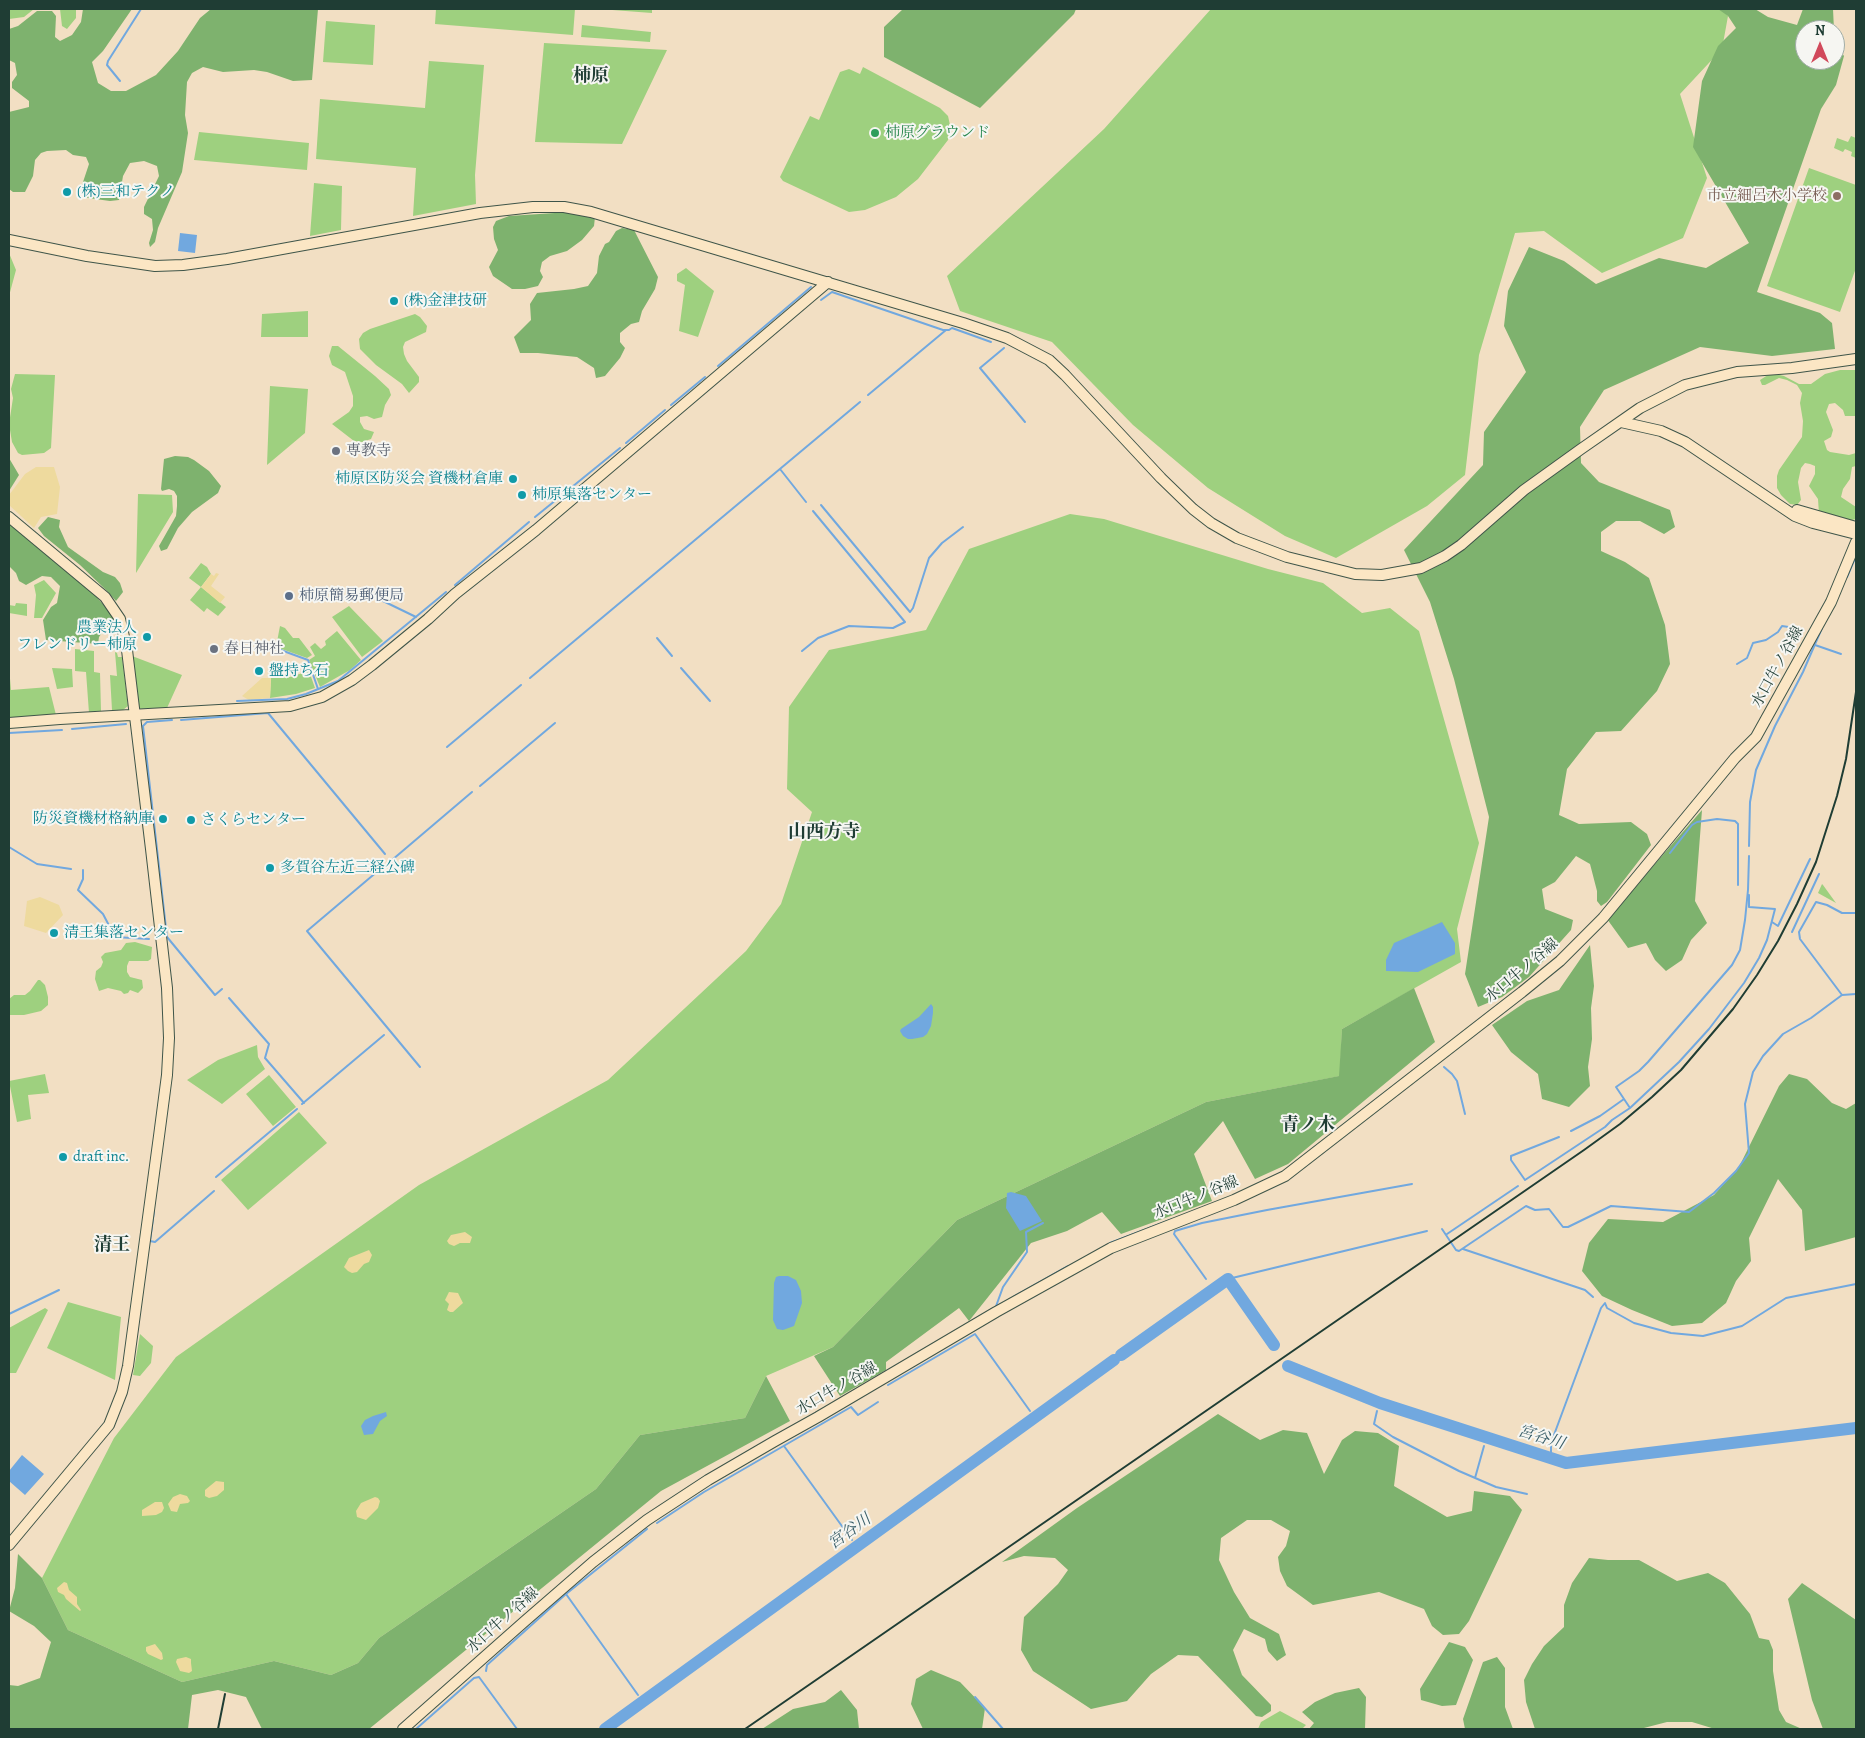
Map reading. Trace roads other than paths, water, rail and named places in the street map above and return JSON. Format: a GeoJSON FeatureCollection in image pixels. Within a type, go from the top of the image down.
{"type":"FeatureCollection","features":[{"type":"Feature","properties":{"kind":"street"},"geometry":{"type":"LineString","coordinates":[[9,240],[87,256],[145,265],[184,265],[396,230],[480,213],[533,207],[564,207],[591,212],[828,282],[1007,338],[1049,360],[1161,478],[1210,523],[1238,538],[1287,558],[1355,574],[1382,575],[1421,568],[1445,556],[1461,545],[1524,490],[1640,408],[1685,385],[1737,372],[1792,368],[1856,359]]}},
{"type":"Feature","properties":{"kind":"street"},"geometry":{"type":"LineString","coordinates":[[9,723],[290,706],[322,697],[352,680],[428,620],[455,594],[536,530],[828,282]]}},
{"type":"Feature","properties":{"kind":"street"},"geometry":{"type":"LineString","coordinates":[[1621,422],[1661,431],[1685,442],[1772,501],[1854,532]]}},
{"type":"Feature","properties":{"kind":"street"},"geometry":{"type":"LineString","coordinates":[[9,517],[106,596],[120,619],[127,650],[136,716],[167,988],[169,1038],[167,1075],[128,1366],[122,1392],[109,1425],[9,1545]]}},
{"type":"Feature","properties":{"kind":"street","name":"水口牛ノ谷線"},"geometry":{"type":"LineString","coordinates":[[403,1729],[566,1585],[647,1520],[708,1480],[996,1312],[1111,1248],[1227,1203],[1285,1176],[1560,961],[1603,918],[1735,758],[1756,737],[1831,602],[1854,532]]}},
{"type":"Feature","properties":{"kind":"water"},"geometry":{"type":"Polygon","coordinates":[[[180,233],[197,235],[195,253],[178,251],[180,233]]]}},
{"type":"Feature","properties":{"kind":"water"},"geometry":{"type":"Polygon","coordinates":[[[1442,922],[1455,943],[1455,954],[1418,972],[1386,971],[1386,960],[1394,943],[1442,922]]]}},
{"type":"Feature","properties":{"kind":"water"},"geometry":{"type":"Polygon","coordinates":[[[931,1004],[933,1013],[931,1026],[927,1034],[923,1037],[912,1039],[903,1036],[900,1031],[901,1029],[919,1017],[931,1004]]]}},
{"type":"Feature","properties":{"kind":"water"},"geometry":{"type":"Polygon","coordinates":[[[1011,1192],[1026,1196],[1042,1221],[1020,1231],[1006,1208],[1007,1193],[1011,1192]]]}},
{"type":"Feature","properties":{"kind":"water"},"geometry":{"type":"Polygon","coordinates":[[[788,1276],[796,1280],[801,1291],[802,1303],[794,1326],[783,1330],[777,1329],[773,1320],[774,1283],[776,1277],[788,1276]]]}},
{"type":"Feature","properties":{"kind":"water"},"geometry":{"type":"Polygon","coordinates":[[[386,1412],[387,1416],[380,1421],[373,1434],[364,1435],[361,1426],[365,1420],[386,1412]]]}},
{"type":"Feature","properties":{"kind":"water"},"geometry":{"type":"Polygon","coordinates":[[[22,1455],[44,1474],[25,1495],[9,1481],[9,1471],[22,1455]]]}},
{"type":"Feature","properties":{"kind":"waterway"},"geometry":{"type":"LineString","coordinates":[[120,81],[107,65],[108,61],[141,9]]}},
{"type":"Feature","properties":{"kind":"waterway"},"geometry":{"type":"LineString","coordinates":[[718,366],[811,287]]}},
{"type":"Feature","properties":{"kind":"waterway"},"geometry":{"type":"LineString","coordinates":[[821,300],[832,292],[943,330],[952,328],[991,342]]}},
{"type":"Feature","properties":{"kind":"waterway"},"geometry":{"type":"LineString","coordinates":[[868,395],[946,330]]}},
{"type":"Feature","properties":{"kind":"waterway"},"geometry":{"type":"LineString","coordinates":[[1004,348],[980,368],[1025,422]]}},
{"type":"Feature","properties":{"kind":"waterway"},"geometry":{"type":"LineString","coordinates":[[671,405],[705,377]]}},
{"type":"Feature","properties":{"kind":"waterway"},"geometry":{"type":"LineString","coordinates":[[530,678],[860,402]]}},
{"type":"Feature","properties":{"kind":"waterway"},"geometry":{"type":"LineString","coordinates":[[626,443],[665,410]]}},
{"type":"Feature","properties":{"kind":"waterway"},"geometry":{"type":"LineString","coordinates":[[535,517],[620,448]]}},
{"type":"Feature","properties":{"kind":"waterway"},"geometry":{"type":"LineString","coordinates":[[780,469],[806,502]]}},
{"type":"Feature","properties":{"kind":"waterway"},"geometry":{"type":"LineString","coordinates":[[821,505],[910,612],[913,608],[929,558],[942,543],[963,527]]}},
{"type":"Feature","properties":{"kind":"waterway"},"geometry":{"type":"LineString","coordinates":[[802,651],[818,638],[849,626],[893,628],[905,622],[813,511]]}},
{"type":"Feature","properties":{"kind":"waterway"},"geometry":{"type":"LineString","coordinates":[[455,585],[529,522]]}},
{"type":"Feature","properties":{"kind":"waterway"},"geometry":{"type":"LineString","coordinates":[[1847,577],[1856,556]]}},
{"type":"Feature","properties":{"kind":"waterway"},"geometry":{"type":"LineString","coordinates":[[364,588],[381,600],[416,617]]}},
{"type":"Feature","properties":{"kind":"waterway"},"geometry":{"type":"LineString","coordinates":[[237,701],[287,699],[306,694],[338,681],[446,592]]}},
{"type":"Feature","properties":{"kind":"waterway"},"geometry":{"type":"LineString","coordinates":[[1737,664],[1747,658],[1753,643],[1766,640],[1778,632],[1782,626],[1795,628]]}},
{"type":"Feature","properties":{"kind":"waterway"},"geometry":{"type":"LineString","coordinates":[[1749,846],[1750,802],[1756,770],[1822,628]]}},
{"type":"Feature","properties":{"kind":"waterway"},"geometry":{"type":"LineString","coordinates":[[657,638],[672,656]]}},
{"type":"Feature","properties":{"kind":"waterway"},"geometry":{"type":"LineString","coordinates":[[1815,645],[1841,654]]}},
{"type":"Feature","properties":{"kind":"waterway"},"geometry":{"type":"LineString","coordinates":[[278,649],[308,660],[318,689]]}},
{"type":"Feature","properties":{"kind":"waterway"},"geometry":{"type":"LineString","coordinates":[[681,668],[710,701]]}},
{"type":"Feature","properties":{"kind":"waterway"},"geometry":{"type":"LineString","coordinates":[[447,747],[521,685]]}},
{"type":"Feature","properties":{"kind":"waterway"},"geometry":{"type":"LineString","coordinates":[[181,720],[268,713],[385,854]]}},
{"type":"Feature","properties":{"kind":"waterway"},"geometry":{"type":"LineString","coordinates":[[172,720],[147,722],[143,726],[167,937],[215,995],[222,989]]}},
{"type":"Feature","properties":{"kind":"waterway"},"geometry":{"type":"LineString","coordinates":[[480,786],[555,723]]}},
{"type":"Feature","properties":{"kind":"waterway"},"geometry":{"type":"LineString","coordinates":[[72,729],[126,724]]}},
{"type":"Feature","properties":{"kind":"waterway"},"geometry":{"type":"LineString","coordinates":[[9,733],[62,730]]}},
{"type":"Feature","properties":{"kind":"waterway"},"geometry":{"type":"LineString","coordinates":[[392,860],[472,792]]}},
{"type":"Feature","properties":{"kind":"waterway"},"geometry":{"type":"LineString","coordinates":[[1670,853],[1692,825],[1697,822],[1717,819],[1735,821],[1738,824],[1738,885]]}},
{"type":"Feature","properties":{"kind":"waterway"},"geometry":{"type":"LineString","coordinates":[[9,847],[37,864],[71,869]]}},
{"type":"Feature","properties":{"kind":"waterway"},"geometry":{"type":"LineString","coordinates":[[1525,1180],[1605,1127],[1630,1108],[1616,1087],[1639,1071],[1648,1062],[1732,965],[1740,950],[1745,920],[1749,856]]}},
{"type":"Feature","properties":{"kind":"waterway"},"geometry":{"type":"LineString","coordinates":[[1772,922],[1778,926],[1810,859]]}},
{"type":"Feature","properties":{"kind":"waterway"},"geometry":{"type":"LineString","coordinates":[[385,865],[307,931],[420,1067]]}},
{"type":"Feature","properties":{"kind":"waterway"},"geometry":{"type":"LineString","coordinates":[[83,870],[83,879],[78,890],[103,914],[115,937],[149,939]]}},
{"type":"Feature","properties":{"kind":"waterway"},"geometry":{"type":"LineString","coordinates":[[1792,932],[1819,874]]}},
{"type":"Feature","properties":{"kind":"waterway"},"geometry":{"type":"LineString","coordinates":[[1630,1108],[1679,1062],[1709,1029],[1744,983],[1759,958],[1767,940],[1775,909],[1749,907],[1749,895]]}},
{"type":"Feature","properties":{"kind":"waterway"},"geometry":{"type":"LineString","coordinates":[[1842,995],[1800,939],[1799,932],[1816,902],[1827,905],[1842,913],[1856,913]]}},
{"type":"Feature","properties":{"kind":"waterway"},"geometry":{"type":"LineString","coordinates":[[1442,1229],[1456,1250],[1459,1251],[1526,1206],[1535,1210],[1549,1209],[1563,1227],[1568,1227],[1611,1206],[1689,1212],[1714,1193],[1736,1171],[1749,1153],[1745,1104],[1753,1072],[1763,1056],[1783,1034],[1811,1018],[1842,995],[1856,994]]}},
{"type":"Feature","properties":{"kind":"waterway"},"geometry":{"type":"LineString","coordinates":[[229,998],[269,1044],[265,1058],[304,1103]]}},
{"type":"Feature","properties":{"kind":"waterway"},"geometry":{"type":"LineString","coordinates":[[302,1104],[384,1035]]}},
{"type":"Feature","properties":{"kind":"waterway"},"geometry":{"type":"LineString","coordinates":[[1444,1067],[1457,1081],[1465,1114]]}},
{"type":"Feature","properties":{"kind":"waterway"},"geometry":{"type":"LineString","coordinates":[[1571,1131],[1600,1116],[1624,1099]]}},
{"type":"Feature","properties":{"kind":"waterway"},"geometry":{"type":"LineString","coordinates":[[216,1177],[297,1109]]}},
{"type":"Feature","properties":{"kind":"waterway"},"geometry":{"type":"LineString","coordinates":[[1525,1180],[1511,1160],[1511,1156],[1559,1137]]}},
{"type":"Feature","properties":{"kind":"waterway"},"geometry":{"type":"LineString","coordinates":[[1206,1279],[1174,1234],[1175,1231],[1202,1223],[1267,1210],[1412,1184]]}},
{"type":"Feature","properties":{"kind":"waterway"},"geometry":{"type":"LineString","coordinates":[[1447,1234],[1518,1186]]}},
{"type":"Feature","properties":{"kind":"waterway"},"geometry":{"type":"LineString","coordinates":[[154,1211],[150,1241],[155,1242],[214,1191]]}},
{"type":"Feature","properties":{"kind":"waterway"},"geometry":{"type":"LineString","coordinates":[[1110,1243],[1173,1219]]}},
{"type":"Feature","properties":{"kind":"waterway"},"geometry":{"type":"LineString","coordinates":[[995,1309],[1003,1287],[1027,1252],[1026,1232],[1043,1223]]}},
{"type":"Feature","properties":{"kind":"waterway"},"geometry":{"type":"LineString","coordinates":[[1228,1279],[1427,1231]]}},
{"type":"Feature","properties":{"kind":"waterway"},"geometry":{"type":"LineString","coordinates":[[1463,1249],[1585,1290],[1593,1297]]}},
{"type":"Feature","properties":{"kind":"waterway"},"geometry":{"type":"LineString","coordinates":[[1013,1297],[1068,1266]]}},
{"type":"Feature","properties":{"kind":"waterway","name":"宮谷川"},"geometry":{"type":"LineString","coordinates":[[1121,1355],[1228,1279],[1274,1345]]}},
{"type":"Feature","properties":{"kind":"waterway"},"geometry":{"type":"LineString","coordinates":[[1551,1458],[1551,1443],[1601,1308],[1605,1303],[1607,1308],[1634,1323],[1671,1333],[1703,1336],[1742,1326],[1786,1298],[1856,1284]]}},
{"type":"Feature","properties":{"kind":"waterway"},"geometry":{"type":"LineString","coordinates":[[9,1314],[59,1290]]}},
{"type":"Feature","properties":{"kind":"waterway"},"geometry":{"type":"LineString","coordinates":[[888,1385],[975,1334],[1030,1411]]}},
{"type":"Feature","properties":{"kind":"waterway","name":"宮谷川"},"geometry":{"type":"LineString","coordinates":[[605,1729],[1114,1360]]}},
{"type":"Feature","properties":{"kind":"waterway","name":"宮谷川"},"geometry":{"type":"LineString","coordinates":[[1288,1366],[1380,1403],[1566,1463],[1856,1428]]}},
{"type":"Feature","properties":{"kind":"waterway"},"geometry":{"type":"LineString","coordinates":[[657,1523],[704,1492],[851,1407],[858,1415],[878,1402]]}},
{"type":"Feature","properties":{"kind":"waterway"},"geometry":{"type":"LineString","coordinates":[[1377,1411],[1374,1424],[1393,1437],[1459,1471],[1496,1487],[1527,1494]]}},
{"type":"Feature","properties":{"kind":"waterway"},"geometry":{"type":"LineString","coordinates":[[784,1446],[852,1540]]}},
{"type":"Feature","properties":{"kind":"waterway"},"geometry":{"type":"LineString","coordinates":[[1475,1478],[1484,1446]]}},
{"type":"Feature","properties":{"kind":"waterway"},"geometry":{"type":"LineString","coordinates":[[486,1671],[487,1665],[566,1594],[647,1529]]}},
{"type":"Feature","properties":{"kind":"waterway"},"geometry":{"type":"LineString","coordinates":[[566,1594],[638,1695]]}},
{"type":"Feature","properties":{"kind":"waterway"},"geometry":{"type":"LineString","coordinates":[[416,1729],[474,1678],[479,1677],[517,1729]]}},
{"type":"Feature","properties":{"kind":"waterway"},"geometry":{"type":"LineString","coordinates":[[975,1697],[1003,1729]]}},
{"type":"Feature","properties":{"kind":"railway"},"geometry":{"type":"LineString","coordinates":[[745,1729],[1584,1150],[1620,1124],[1681,1070],[1733,1009],[1757,975],[1778,941],[1797,904],[1816,862],[1837,796],[1846,759],[1856,692]]}},
{"type":"Feature","properties":{"kind":"railway"},"geometry":{"type":"LineString","coordinates":[[218,1729],[225,1694]]}},
{"type":"Feature","properties":{"kind":"place","name":"柿原グラウンド"},"geometry":{"type":"Point","coordinates":[875,133]}},
{"type":"Feature","properties":{"kind":"place","name":"(株)三和テクノ"},"geometry":{"type":"Point","coordinates":[67,192]}},
{"type":"Feature","properties":{"kind":"place","name":"市立細呂木小学校"},"geometry":{"type":"Point","coordinates":[1837,196]}},
{"type":"Feature","properties":{"kind":"place","name":"(株)金津技研"},"geometry":{"type":"Point","coordinates":[394,301]}},
{"type":"Feature","properties":{"kind":"place","name":"専教寺"},"geometry":{"type":"Point","coordinates":[336,451]}},
{"type":"Feature","properties":{"kind":"place","name":"柿原区防災会 資機材倉庫"},"geometry":{"type":"Point","coordinates":[513,479]}},
{"type":"Feature","properties":{"kind":"place","name":"柿原集落センター"},"geometry":{"type":"Point","coordinates":[522,495]}},
{"type":"Feature","properties":{"kind":"place","name":"柿原簡易郵便局"},"geometry":{"type":"Point","coordinates":[289,596]}},
{"type":"Feature","properties":{"kind":"place","name":"農業法人 フレンドリー柿原"},"geometry":{"type":"Point","coordinates":[147,637]}},
{"type":"Feature","properties":{"kind":"place","name":"春日神社"},"geometry":{"type":"Point","coordinates":[214,649]}},
{"type":"Feature","properties":{"kind":"place","name":"盤持ち石"},"geometry":{"type":"Point","coordinates":[259,671]}},
{"type":"Feature","properties":{"kind":"place","name":"防災資機材格納庫"},"geometry":{"type":"Point","coordinates":[163,819]}},
{"type":"Feature","properties":{"kind":"place","name":"さくらセンター"},"geometry":{"type":"Point","coordinates":[191,820]}},
{"type":"Feature","properties":{"kind":"place","name":"多賀谷左近三経公碑"},"geometry":{"type":"Point","coordinates":[270,868]}},
{"type":"Feature","properties":{"kind":"place","name":"清王集落センター"},"geometry":{"type":"Point","coordinates":[54,933]}},
{"type":"Feature","properties":{"kind":"place","name":"draft inc."},"geometry":{"type":"Point","coordinates":[63,1157]}},
{"type":"Feature","properties":{"kind":"district","name":"柿原"},"geometry":{"type":"Point","coordinates":[591,77]}},
{"type":"Feature","properties":{"kind":"district","name":"山西方寺"},"geometry":{"type":"Point","coordinates":[824,833]}},
{"type":"Feature","properties":{"kind":"district","name":"青ノ木"},"geometry":{"type":"Point","coordinates":[1308,1126]}},
{"type":"Feature","properties":{"kind":"district","name":"清王"},"geometry":{"type":"Point","coordinates":[112,1246]}}]}
